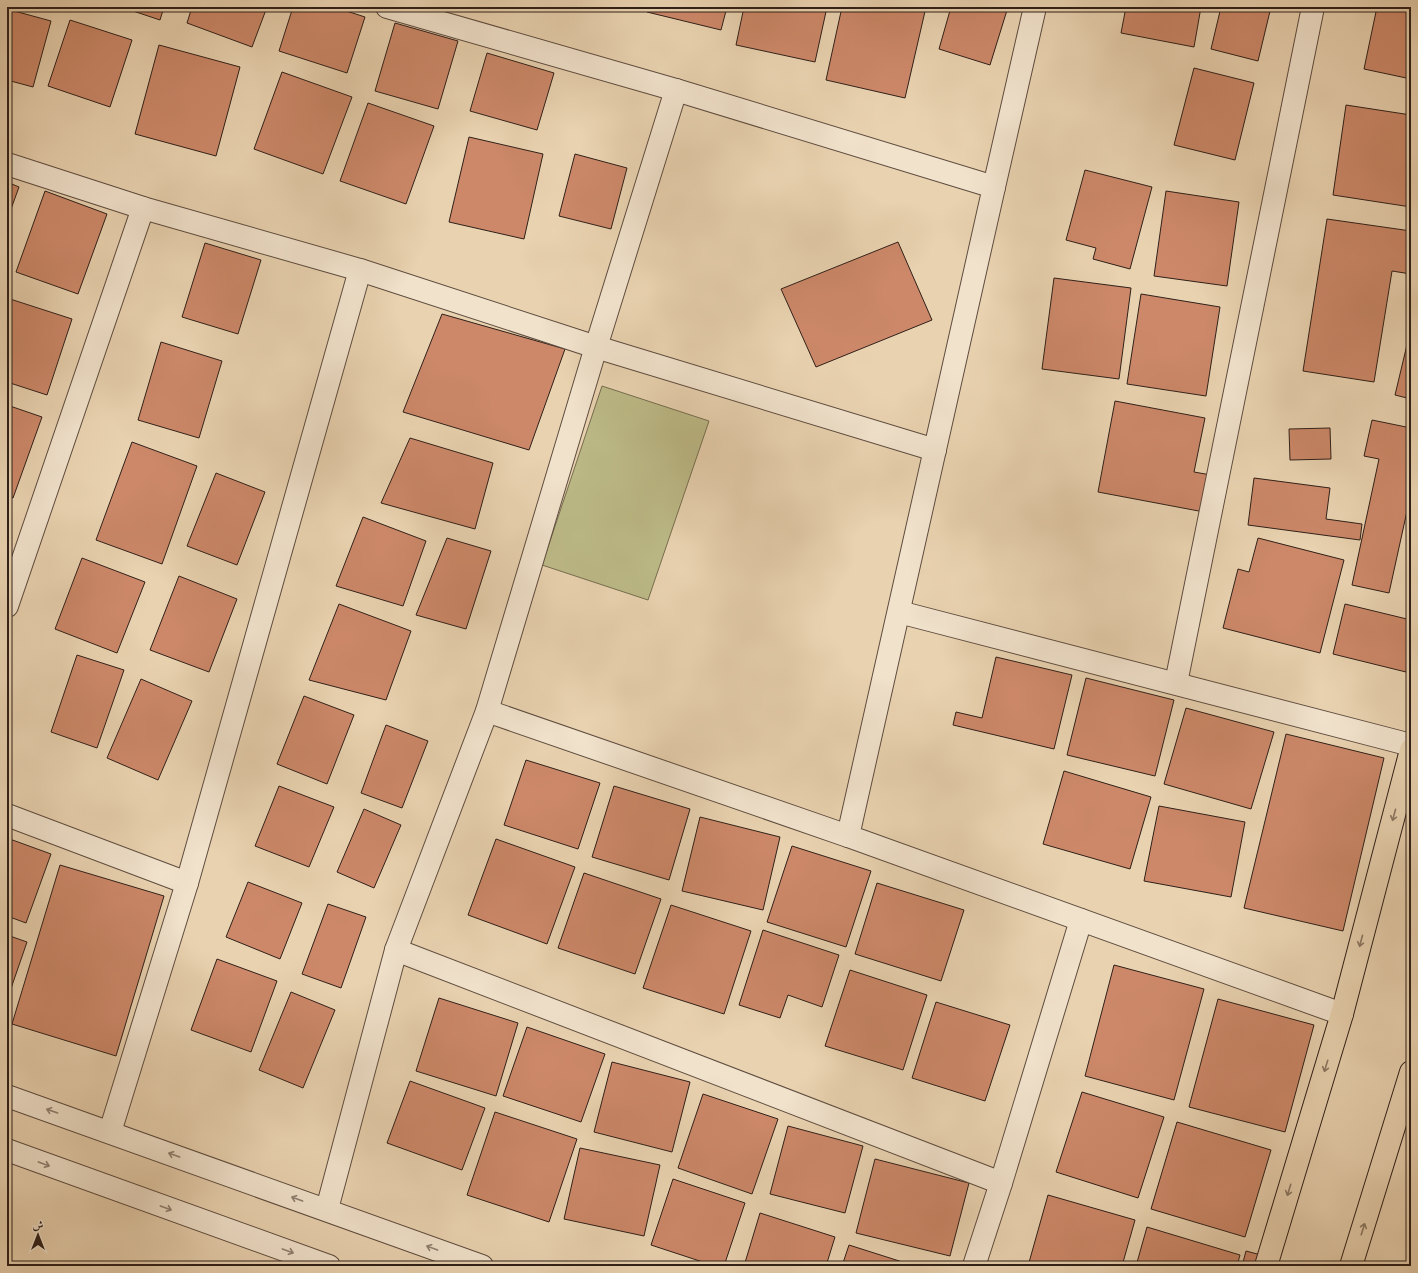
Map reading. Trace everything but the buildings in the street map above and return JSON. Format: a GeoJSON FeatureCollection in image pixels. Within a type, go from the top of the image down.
{"type":"FeatureCollection","features":[{"type":"Feature","properties":{"kind":"main road"},"geometry":{"type":"LineString","coordinates":[[1266,1266],[1342,1014],[1411,750]]}},
{"type":"Feature","properties":{"kind":"main road"},"geometry":{"type":"LineString","coordinates":[[1351,1266],[1411,1072]]}},
{"type":"Feature","properties":{"kind":"street"},"geometry":{"type":"LineString","coordinates":[[387,7],[676,90],[994,187]]}},
{"type":"Feature","properties":{"kind":"street"},"geometry":{"type":"LineString","coordinates":[[848,836],[1035,7]]}},
{"type":"Feature","properties":{"kind":"street"},"geometry":{"type":"LineString","coordinates":[[1176,683],[1313,7]]}},
{"type":"Feature","properties":{"kind":"street"},"geometry":{"type":"LineString","coordinates":[[327,1210],[396,950],[487,710],[596,347],[676,90]]}},
{"type":"Feature","properties":{"kind":"street"},"geometry":{"type":"LineString","coordinates":[[7,164],[143,208],[360,270],[596,347],[935,450]]}},
{"type":"Feature","properties":{"kind":"street"},"geometry":{"type":"LineString","coordinates":[[7,606],[143,208]]}},
{"type":"Feature","properties":{"kind":"street"},"geometry":{"type":"LineString","coordinates":[[110,1132],[187,883],[360,270]]}},
{"type":"Feature","properties":{"kind":"street"},"geometry":{"type":"LineString","coordinates":[[899,612],[1411,745]]}},
{"type":"Feature","properties":{"kind":"street"},"geometry":{"type":"LineString","coordinates":[[487,710],[848,836],[1342,1014]]}},
{"type":"Feature","properties":{"kind":"street"},"geometry":{"type":"LineString","coordinates":[[7,815],[187,883]]}},
{"type":"Feature","properties":{"kind":"street"},"geometry":{"type":"LineString","coordinates":[[974,1266],[1001,1183],[1081,920]]}},
{"type":"Feature","properties":{"kind":"street"},"geometry":{"type":"LineString","coordinates":[[396,950],[1001,1183]]}},
{"type":"Feature","properties":{"kind":"street"},"geometry":{"type":"LineString","coordinates":[[7,1096],[482,1266]]}},
{"type":"Feature","properties":{"kind":"street"},"geometry":{"type":"LineString","coordinates":[[7,1150],[329,1266]]}},
{"type":"Feature","properties":{"kind":"shaded area"},"geometry":{"type":"Polygon","coordinates":[[[602,386],[709,421],[648,600],[542,565],[602,386]]]}}]}
